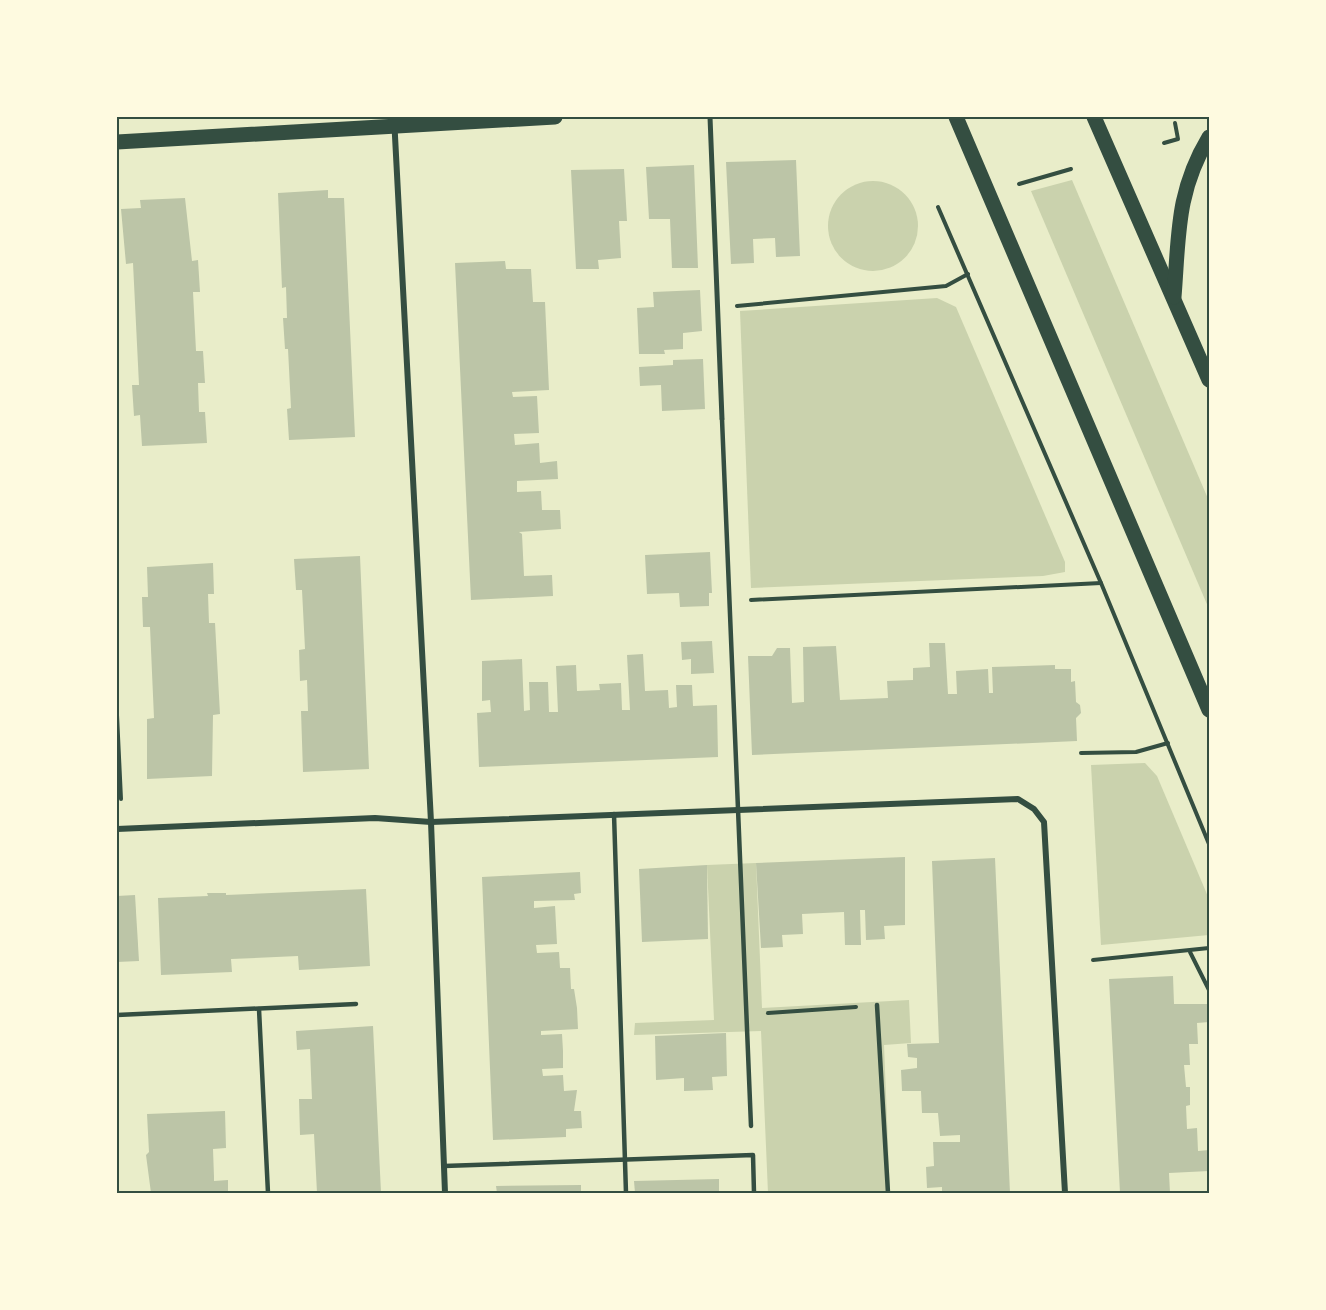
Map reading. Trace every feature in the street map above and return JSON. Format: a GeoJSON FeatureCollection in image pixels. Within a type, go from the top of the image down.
{"type":"FeatureCollection","features":[{"type":"Feature","properties":{"kind":"main road"},"geometry":{"type":"LineString","coordinates":[[117,142],[394,121],[555,117]]}},
{"type":"Feature","properties":{"kind":"main road"},"geometry":{"type":"LineString","coordinates":[[956,117],[1209,710]]}},
{"type":"Feature","properties":{"kind":"main road"},"geometry":{"type":"LineString","coordinates":[[1094,117],[1209,380]]}},
{"type":"Feature","properties":{"kind":"main road"},"geometry":{"type":"LineString","coordinates":[[1174,300],[1182,199],[1193,163],[1209,137]]}},
{"type":"Feature","properties":{"kind":"street"},"geometry":{"type":"LineString","coordinates":[[710,117],[722,419]]}},
{"type":"Feature","properties":{"kind":"street"},"geometry":{"type":"LineString","coordinates":[[394,121],[431,822],[445,1193]]}},
{"type":"Feature","properties":{"kind":"street"},"geometry":{"type":"LineString","coordinates":[[117,828],[375,818],[431,822],[1018,799],[1034,809],[1044,822],[1065,1193]]}},
{"type":"Feature","properties":{"kind":"lane"},"geometry":{"type":"LineString","coordinates":[[722,419],[751,1125]]}},
{"type":"Feature","properties":{"kind":"lane"},"geometry":{"type":"LineString","coordinates":[[614,814],[626,1193]]}},
{"type":"Feature","properties":{"kind":"lane"},"geometry":{"type":"LineString","coordinates":[[117,1016],[356,1004]]}},
{"type":"Feature","properties":{"kind":"lane"},"geometry":{"type":"LineString","coordinates":[[877,1005],[888,1193]]}},
{"type":"Feature","properties":{"kind":"lane"},"geometry":{"type":"LineString","coordinates":[[259,1008],[268,1193]]}},
{"type":"Feature","properties":{"kind":"lane"},"geometry":{"type":"LineString","coordinates":[[444,1166],[753,1155],[754,1193]]}},
{"type":"Feature","properties":{"kind":"path"},"geometry":{"type":"LineString","coordinates":[[1164,143],[1178,140],[1174,123]]}},
{"type":"Feature","properties":{"kind":"path"},"geometry":{"type":"LineString","coordinates":[[1019,184],[1071,168]]}},
{"type":"Feature","properties":{"kind":"path"},"geometry":{"type":"LineString","coordinates":[[938,207],[1101,583],[1209,843]]}},
{"type":"Feature","properties":{"kind":"path"},"geometry":{"type":"LineString","coordinates":[[732,307],[946,286],[968,274]]}},
{"type":"Feature","properties":{"kind":"path"},"geometry":{"type":"LineString","coordinates":[[742,601],[1101,583]]}},
{"type":"Feature","properties":{"kind":"path"},"geometry":{"type":"LineString","coordinates":[[117,715],[121,799]]}},
{"type":"Feature","properties":{"kind":"path"},"geometry":{"type":"LineString","coordinates":[[1081,753],[1136,752],[1168,743]]}},
{"type":"Feature","properties":{"kind":"path"},"geometry":{"type":"LineString","coordinates":[[1093,960],[1190,952],[1209,948]]}},
{"type":"Feature","properties":{"kind":"path"},"geometry":{"type":"LineString","coordinates":[[1190,952],[1209,990]]}},
{"type":"Feature","properties":{"kind":"path"},"geometry":{"type":"LineString","coordinates":[[746,1014],[877,1005]]}},
{"type":"Feature","properties":{"kind":"green space"},"geometry":{"type":"Polygon","coordinates":[[[1072,180],[1209,501],[1209,609],[1031,191],[1072,180]]]}},
{"type":"Feature","properties":{"kind":"green space"},"geometry":{"type":"Polygon","coordinates":[[[873,181],[890,184],[905,194],[915,209],[918,226],[915,243],[905,258],[890,268],[873,271],[856,268],[841,258],[831,243],[828,226],[831,209],[841,194],[856,184],[873,181]]]}},
{"type":"Feature","properties":{"kind":"green space"},"geometry":{"type":"Polygon","coordinates":[[[937,298],[956,307],[1065,562],[1065,572],[1043,576],[751,588],[740,311],[937,298]]]}},
{"type":"Feature","properties":{"kind":"green space"},"geometry":{"type":"Polygon","coordinates":[[[1145,763],[1157,776],[1209,899],[1209,935],[1101,945],[1091,765],[1145,763]]]}},
{"type":"Feature","properties":{"kind":"green space"},"geometry":{"type":"Polygon","coordinates":[[[756,863],[762,1008],[909,1000],[911,1043],[884,1045],[890,1193],[768,1193],[761,1031],[634,1035],[635,1023],[714,1020],[707,865],[756,863]]]}},
{"type":"Feature","properties":{"kind":"building"},"geometry":{"type":"Polygon","coordinates":[[[796,160],[800,256],[776,257],[775,238],[753,239],[754,263],[731,264],[726,162],[796,160]]]}},
{"type":"Feature","properties":{"kind":"building"},"geometry":{"type":"Polygon","coordinates":[[[694,165],[698,268],[672,268],[670,219],[649,219],[646,167],[694,165]]]}},
{"type":"Feature","properties":{"kind":"building"},"geometry":{"type":"Polygon","coordinates":[[[624,169],[627,221],[619,221],[621,258],[598,260],[599,269],[576,269],[571,170],[624,169]]]}},
{"type":"Feature","properties":{"kind":"building"},"geometry":{"type":"Polygon","coordinates":[[[328,190],[328,198],[344,198],[355,437],[289,440],[287,409],[291,408],[288,349],[285,349],[283,318],[287,318],[286,287],[282,288],[278,193],[328,190]]]}},
{"type":"Feature","properties":{"kind":"building"},"geometry":{"type":"Polygon","coordinates":[[[185,198],[192,261],[198,260],[200,292],[193,292],[196,351],[203,351],[205,383],[198,383],[199,412],[205,412],[207,443],[142,446],[140,415],[134,416],[132,385],[139,385],[133,263],[126,264],[121,209],[141,208],[140,200],[185,198]]]}},
{"type":"Feature","properties":{"kind":"building"},"geometry":{"type":"Polygon","coordinates":[[[505,261],[506,269],[531,269],[533,302],[545,302],[549,390],[512,392],[513,397],[537,396],[539,433],[514,434],[515,445],[539,443],[540,463],[557,461],[558,479],[517,481],[517,492],[541,491],[542,510],[560,510],[561,529],[519,532],[522,534],[524,576],[552,575],[553,596],[471,600],[455,263],[505,261]]]}},
{"type":"Feature","properties":{"kind":"building"},"geometry":{"type":"Polygon","coordinates":[[[700,290],[702,331],[683,333],[683,349],[664,350],[665,354],[639,354],[637,308],[654,307],[653,292],[700,290]]]}},
{"type":"Feature","properties":{"kind":"building"},"geometry":{"type":"Polygon","coordinates":[[[703,359],[705,409],[662,411],[661,385],[640,386],[639,367],[673,365],[673,360],[703,359]]]}},
{"type":"Feature","properties":{"kind":"building"},"geometry":{"type":"Polygon","coordinates":[[[710,552],[712,593],[709,593],[709,606],[680,607],[679,593],[647,594],[645,555],[710,552]]]}},
{"type":"Feature","properties":{"kind":"building"},"geometry":{"type":"Polygon","coordinates":[[[360,556],[369,769],[303,772],[301,711],[308,711],[307,680],[300,681],[299,650],[305,649],[302,590],[296,590],[294,559],[360,556]]]}},
{"type":"Feature","properties":{"kind":"building"},"geometry":{"type":"Polygon","coordinates":[[[213,563],[214,594],[208,594],[209,623],[215,623],[220,714],[213,715],[212,776],[147,779],[147,719],[154,718],[150,627],[143,627],[142,597],[148,597],[147,567],[213,563]]]}},
{"type":"Feature","properties":{"kind":"building"},"geometry":{"type":"Polygon","coordinates":[[[712,641],[714,673],[691,674],[691,659],[682,660],[681,642],[712,641]]]}},
{"type":"Feature","properties":{"kind":"building"},"geometry":{"type":"Polygon","coordinates":[[[929,643],[945,643],[948,694],[957,694],[956,671],[988,669],[989,693],[993,693],[992,667],[1055,665],[1055,669],[1071,669],[1071,682],[1075,681],[1076,702],[1080,705],[1081,713],[1076,718],[1077,741],[752,755],[748,656],[772,656],[777,648],[790,648],[792,703],[804,702],[803,647],[836,646],[840,700],[888,698],[887,681],[913,680],[913,668],[930,667],[929,643]]]}},
{"type":"Feature","properties":{"kind":"building"},"geometry":{"type":"Polygon","coordinates":[[[643,654],[645,691],[668,690],[669,708],[677,707],[676,685],[692,685],[693,706],[717,705],[718,757],[479,767],[477,713],[491,712],[490,700],[482,701],[482,661],[522,659],[524,711],[530,710],[529,682],[548,682],[549,712],[558,712],[556,666],[576,665],[577,691],[600,690],[599,684],[621,683],[622,710],[630,710],[627,655],[643,654]]]}},
{"type":"Feature","properties":{"kind":"building"},"geometry":{"type":"Polygon","coordinates":[[[905,857],[905,925],[884,926],[885,939],[866,940],[865,910],[860,910],[861,945],[845,945],[844,912],[802,914],[803,934],[782,935],[783,947],[761,948],[756,863],[905,857]]]}},
{"type":"Feature","properties":{"kind":"building"},"geometry":{"type":"Polygon","coordinates":[[[995,858],[1010,1193],[942,1193],[942,1187],[927,1188],[926,1167],[934,1166],[933,1142],[960,1142],[960,1135],[940,1136],[938,1113],[922,1113],[921,1091],[902,1091],[901,1070],[917,1068],[917,1058],[908,1057],[907,1044],[939,1043],[932,861],[995,858]]]}},
{"type":"Feature","properties":{"kind":"building"},"geometry":{"type":"Polygon","coordinates":[[[707,865],[708,939],[642,942],[639,869],[707,865]]]}},
{"type":"Feature","properties":{"kind":"building"},"geometry":{"type":"Polygon","coordinates":[[[580,872],[581,893],[574,894],[575,900],[534,901],[534,908],[555,906],[557,944],[536,945],[537,953],[559,952],[560,968],[570,968],[571,989],[574,989],[577,1008],[578,1029],[541,1031],[541,1035],[562,1034],[563,1051],[563,1068],[542,1069],[543,1076],[563,1075],[564,1091],[577,1090],[574,1111],[581,1111],[582,1128],[566,1129],[566,1137],[493,1140],[482,877],[580,872]]]}},
{"type":"Feature","properties":{"kind":"building"},"geometry":{"type":"Polygon","coordinates":[[[366,889],[370,966],[299,970],[298,956],[231,959],[232,972],[161,975],[158,898],[208,896],[207,893],[226,893],[226,895],[366,889]]]}},
{"type":"Feature","properties":{"kind":"building"},"geometry":{"type":"Polygon","coordinates":[[[135,895],[139,961],[117,962],[117,896],[135,895]]]}},
{"type":"Feature","properties":{"kind":"building"},"geometry":{"type":"Polygon","coordinates":[[[1173,976],[1174,1004],[1209,1004],[1209,1022],[1197,1023],[1198,1044],[1189,1044],[1190,1065],[1184,1065],[1186,1087],[1190,1087],[1190,1105],[1186,1106],[1187,1129],[1197,1128],[1198,1151],[1209,1150],[1209,1171],[1169,1173],[1170,1193],[1120,1193],[1109,979],[1173,976]]]}},
{"type":"Feature","properties":{"kind":"building"},"geometry":{"type":"Polygon","coordinates":[[[373,1026],[381,1193],[317,1193],[314,1134],[300,1135],[299,1099],[312,1099],[310,1049],[297,1050],[296,1031],[373,1026]]]}},
{"type":"Feature","properties":{"kind":"building"},"geometry":{"type":"Polygon","coordinates":[[[726,1033],[727,1076],[712,1077],[713,1090],[684,1091],[684,1078],[656,1080],[655,1036],[726,1033]]]}},
{"type":"Feature","properties":{"kind":"building"},"geometry":{"type":"Polygon","coordinates":[[[225,1111],[226,1148],[213,1149],[214,1181],[228,1180],[228,1193],[151,1193],[146,1155],[149,1152],[147,1114],[225,1111]]]}},
{"type":"Feature","properties":{"kind":"building"},"geometry":{"type":"Polygon","coordinates":[[[719,1179],[719,1193],[635,1193],[634,1181],[719,1179]]]}},
{"type":"Feature","properties":{"kind":"building"},"geometry":{"type":"Polygon","coordinates":[[[581,1185],[581,1193],[497,1193],[496,1186],[581,1185]]]}}]}
